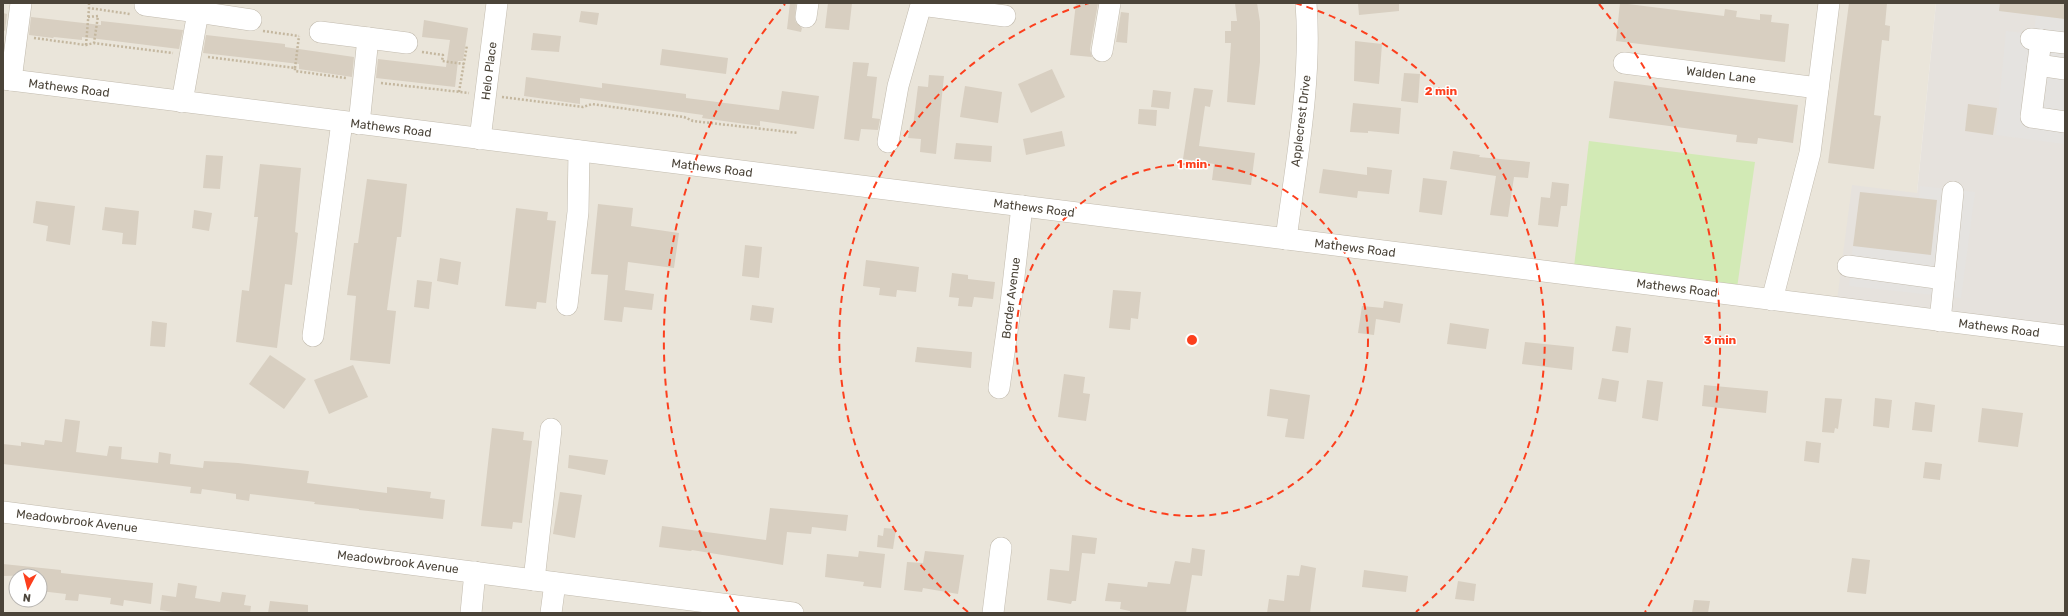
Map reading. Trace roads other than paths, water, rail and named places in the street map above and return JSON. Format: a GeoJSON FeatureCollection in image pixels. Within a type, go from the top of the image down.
{"type":"FeatureCollection","features":[{"type":"Feature","properties":{"kind":"street"},"geometry":{"type":"LineString","coordinates":[[7,80],[16,38],[21,3]]}},
{"type":"Feature","properties":{"kind":"street","name":"Helo Place"},"geometry":{"type":"LineString","coordinates":[[480,139],[497,3]]}},
{"type":"Feature","properties":{"kind":"street"},"geometry":{"type":"LineString","coordinates":[[1102,51],[1110,3]]}},
{"type":"Feature","properties":{"kind":"street","name":"Applecrest Drive"},"geometry":{"type":"LineString","coordinates":[[1286,240],[1307,72],[1308,31],[1306,3]]}},
{"type":"Feature","properties":{"kind":"street"},"geometry":{"type":"LineString","coordinates":[[1772,300],[1810,153],[1829,3]]}},
{"type":"Feature","properties":{"kind":"street"},"geometry":{"type":"LineString","coordinates":[[145,5],[251,20]]}},
{"type":"Feature","properties":{"kind":"street"},"geometry":{"type":"LineString","coordinates":[[888,142],[898,86],[921,5],[960,7],[1005,16]]}},
{"type":"Feature","properties":{"kind":"street"},"geometry":{"type":"LineString","coordinates":[[182,102],[198,12]]}},
{"type":"Feature","properties":{"kind":"street"},"geometry":{"type":"LineString","coordinates":[[320,32],[407,42]]}},
{"type":"Feature","properties":{"kind":"street"},"geometry":{"type":"LineString","coordinates":[[313,336],[351,123],[364,81],[368,38]]}},
{"type":"Feature","properties":{"kind":"street"},"geometry":{"type":"LineString","coordinates":[[2065,43],[2036,39],[2038,65],[2031,117],[2065,122]]}},
{"type":"Feature","properties":{"kind":"street","name":"Walden Lane"},"geometry":{"type":"LineString","coordinates":[[1624,63],[1818,88]]}},
{"type":"Feature","properties":{"kind":"street"},"geometry":{"type":"LineString","coordinates":[[2038,65],[2065,69]]}},
{"type":"Feature","properties":{"kind":"street","name":"Mathews Road"},"geometry":{"type":"LineString","coordinates":[[7,80],[2065,336]]}},
{"type":"Feature","properties":{"kind":"street"},"geometry":{"type":"LineString","coordinates":[[567,305],[578,212],[578,151]]}},
{"type":"Feature","properties":{"kind":"street"},"geometry":{"type":"LineString","coordinates":[[1940,321],[1953,192]]}},
{"type":"Feature","properties":{"kind":"street","name":"Border Avenue"},"geometry":{"type":"LineString","coordinates":[[999,388],[1012,303],[1022,206]]}},
{"type":"Feature","properties":{"kind":"street"},"geometry":{"type":"LineString","coordinates":[[1848,266],[1944,279]]}},
{"type":"Feature","properties":{"kind":"street"},"geometry":{"type":"LineString","coordinates":[[534,580],[551,429]]}},
{"type":"Feature","properties":{"kind":"street","name":"Meadowbrook Avenue"},"geometry":{"type":"LineString","coordinates":[[3,512],[793,613]]}},
{"type":"Feature","properties":{"kind":"street"},"geometry":{"type":"LineString","coordinates":[[993,613],[1001,548]]}},
{"type":"Feature","properties":{"kind":"street"},"geometry":{"type":"LineString","coordinates":[[471,613],[475,572]]}},
{"type":"Feature","properties":{"kind":"street"},"geometry":{"type":"LineString","coordinates":[[551,613],[555,582]]}}]}
